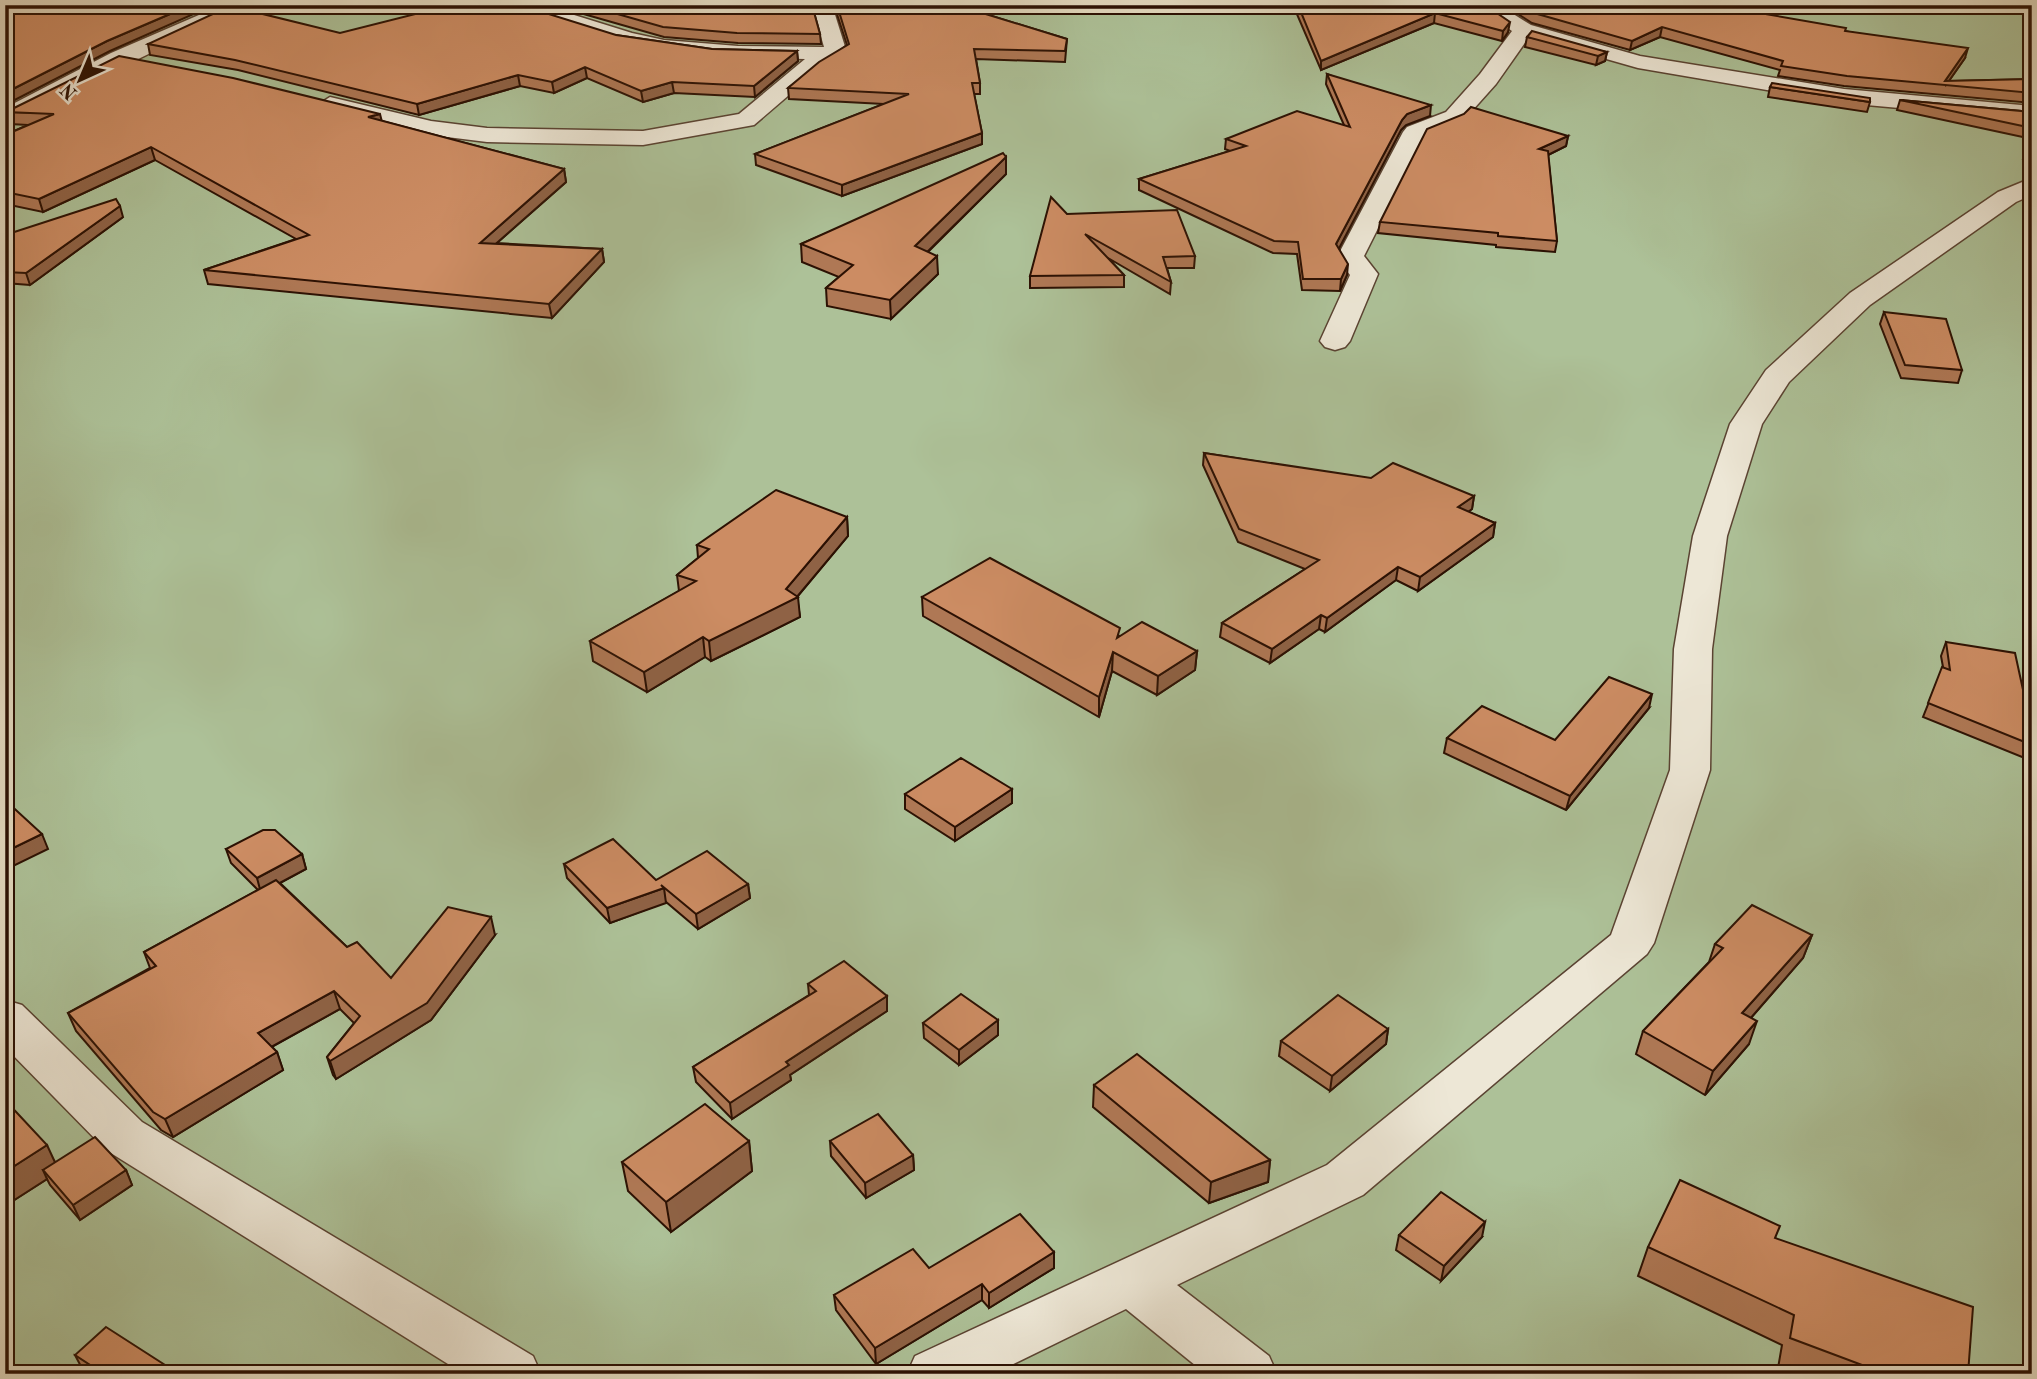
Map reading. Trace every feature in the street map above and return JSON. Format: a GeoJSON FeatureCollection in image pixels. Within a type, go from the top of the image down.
{"type":"FeatureCollection","features":[{"type":"Feature","properties":{"kind":"street"},"geometry":{"type":"LineString","coordinates":[[5,117],[119,58],[239,5]]}},
{"type":"Feature","properties":{"kind":"street"},"geometry":{"type":"LineString","coordinates":[[517,5],[547,11],[642,42],[733,51],[836,53]]}},
{"type":"Feature","properties":{"kind":"street"},"geometry":{"type":"LineString","coordinates":[[822,5],[836,53]]}},
{"type":"Feature","properties":{"kind":"street"},"geometry":{"type":"LineString","coordinates":[[1485,5],[1524,29],[1638,62],[1817,92],[2032,113]]}},
{"type":"Feature","properties":{"kind":"street"},"geometry":{"type":"LineString","coordinates":[[1335,341],[1364,274],[1350,257],[1415,132],[1454,117],[1488,79],[1524,29]]}},
{"type":"Feature","properties":{"kind":"street"},"geometry":{"type":"LineString","coordinates":[[302,96],[430,128],[487,135],[643,138],[746,120],[781,93],[810,65],[836,53]]}},
{"type":"Feature","properties":{"kind":"street"},"geometry":{"type":"LineString","coordinates":[[119,58],[159,65]]}},
{"type":"Feature","properties":{"kind":"street"},"geometry":{"type":"LineString","coordinates":[[935,1374],[1345,1180],[1631,943],[1690,770],[1693,649],[1710,536],[1746,424],[1777,376],[1860,299],[2007,197],[2032,185]]}},
{"type":"Feature","properties":{"kind":"street"},"geometry":{"type":"LineString","coordinates":[[5,1017],[124,1136],[513,1374]]}},
{"type":"Feature","properties":{"kind":"street"},"geometry":{"type":"LineString","coordinates":[[1130,1281],[1249,1374]]}},
{"type":"Feature","properties":{"kind":"green space"},"geometry":{"type":"Polygon","coordinates":[[[5,5],[2032,5],[2032,1374],[5,1374],[5,5]]]}},
{"type":"Feature","properties":{"kind":"building"},"geometry":{"type":"Polygon","coordinates":[[[5,5],[191,5],[107,41],[5,93],[5,5]]]}},
{"type":"Feature","properties":{"kind":"building"},"geometry":{"type":"Polygon","coordinates":[[[451,5],[520,5],[616,35],[712,49],[797,51],[754,86],[672,82],[641,91],[585,67],[552,82],[518,75],[417,104],[235,60],[148,44],[230,6],[340,33],[451,5]]]}},
{"type":"Feature","properties":{"kind":"building"},"geometry":{"type":"Polygon","coordinates":[[[586,5],[812,5],[820,34],[737,33],[663,27],[586,5]]]}},
{"type":"Feature","properties":{"kind":"building"},"geometry":{"type":"Polygon","coordinates":[[[837,5],[978,5],[976,11],[1067,39],[1065,51],[974,49],[980,83],[972,83],[982,133],[842,185],[755,154],[909,94],[788,88],[819,62],[849,44],[837,5]]]}},
{"type":"Feature","properties":{"kind":"building"},"geometry":{"type":"Polygon","coordinates":[[[1298,5],[1485,5],[1510,22],[1503,31],[1435,13],[1321,61],[1298,5]]]}},
{"type":"Feature","properties":{"kind":"building"},"geometry":{"type":"Polygon","coordinates":[[[1521,5],[1713,5],[1846,28],[1845,31],[1968,48],[1945,81],[2032,79],[2032,93],[1847,76],[1781,66],[1783,61],[1662,27],[1632,41],[1534,13],[1521,5]]]}},
{"type":"Feature","properties":{"kind":"building"},"geometry":{"type":"Polygon","coordinates":[[[1532,31],[1607,52],[1598,56],[1527,37],[1532,31]]]}},
{"type":"Feature","properties":{"kind":"building"},"geometry":{"type":"Polygon","coordinates":[[[119,56],[233,78],[380,114],[368,117],[564,169],[480,243],[602,249],[549,304],[204,270],[309,235],[151,147],[39,199],[5,192],[5,135],[54,114],[6,112],[119,56]]]}},
{"type":"Feature","properties":{"kind":"building"},"geometry":{"type":"Polygon","coordinates":[[[1327,74],[1431,105],[1407,114],[1402,120],[1336,244],[1348,264],[1341,279],[1303,279],[1298,242],[1274,241],[1139,179],[1246,146],[1226,139],[1297,111],[1350,127],[1327,74]]]}},
{"type":"Feature","properties":{"kind":"building"},"geometry":{"type":"Polygon","coordinates":[[[1772,83],[1870,98],[1870,102],[1770,87],[1772,83]]]}},
{"type":"Feature","properties":{"kind":"building"},"geometry":{"type":"Polygon","coordinates":[[[1900,100],[2032,112],[2032,128],[1900,100]]]}},
{"type":"Feature","properties":{"kind":"building"},"geometry":{"type":"Polygon","coordinates":[[[1471,107],[1568,136],[1539,149],[1548,151],[1557,241],[1380,222],[1427,129],[1464,114],[1471,107]]]}},
{"type":"Feature","properties":{"kind":"building"},"geometry":{"type":"Polygon","coordinates":[[[1003,153],[1006,157],[915,246],[937,256],[890,300],[826,288],[853,265],[801,244],[1003,153]]]}},
{"type":"Feature","properties":{"kind":"building"},"geometry":{"type":"Polygon","coordinates":[[[1051,197],[1067,214],[1177,210],[1195,256],[1163,257],[1171,282],[1085,234],[1124,275],[1030,276],[1051,197]]]}},
{"type":"Feature","properties":{"kind":"building"},"geometry":{"type":"Polygon","coordinates":[[[116,199],[120,206],[26,273],[5,272],[5,235],[116,199]]]}},
{"type":"Feature","properties":{"kind":"building"},"geometry":{"type":"Polygon","coordinates":[[[1884,312],[1946,319],[1962,370],[1905,365],[1884,312]]]}},
{"type":"Feature","properties":{"kind":"building"},"geometry":{"type":"Polygon","coordinates":[[[1204,453],[1371,478],[1393,463],[1474,496],[1458,507],[1495,523],[1420,577],[1398,567],[1327,618],[1321,615],[1272,649],[1222,623],[1319,560],[1239,529],[1204,453]]]}},
{"type":"Feature","properties":{"kind":"building"},"geometry":{"type":"Polygon","coordinates":[[[776,490],[847,517],[786,589],[798,597],[709,641],[703,637],[644,672],[590,641],[696,581],[677,575],[709,549],[697,545],[776,490]]]}},
{"type":"Feature","properties":{"kind":"building"},"geometry":{"type":"Polygon","coordinates":[[[990,558],[1120,628],[1117,638],[1142,622],[1197,651],[1158,676],[1113,652],[1099,697],[922,597],[990,558]]]}},
{"type":"Feature","properties":{"kind":"building"},"geometry":{"type":"Polygon","coordinates":[[[1946,642],[2015,653],[2025,699],[2032,702],[2032,745],[1928,703],[1942,667],[1950,670],[1946,642]]]}},
{"type":"Feature","properties":{"kind":"building"},"geometry":{"type":"Polygon","coordinates":[[[1609,677],[1652,694],[1570,796],[1447,738],[1482,706],[1555,740],[1609,677]]]}},
{"type":"Feature","properties":{"kind":"building"},"geometry":{"type":"Polygon","coordinates":[[[961,758],[1012,789],[955,827],[905,794],[961,758]]]}},
{"type":"Feature","properties":{"kind":"building"},"geometry":{"type":"Polygon","coordinates":[[[5,800],[42,834],[5,852],[5,800]]]}},
{"type":"Feature","properties":{"kind":"building"},"geometry":{"type":"Polygon","coordinates":[[[263,830],[275,830],[302,854],[257,878],[226,849],[263,830]]]}},
{"type":"Feature","properties":{"kind":"building"},"geometry":{"type":"Polygon","coordinates":[[[613,839],[656,880],[707,851],[748,884],[696,914],[661,885],[664,888],[607,908],[564,864],[613,839]]]}},
{"type":"Feature","properties":{"kind":"building"},"geometry":{"type":"Polygon","coordinates":[[[276,880],[347,947],[357,942],[391,978],[448,907],[491,917],[427,1003],[330,1061],[327,1057],[360,1016],[334,991],[258,1033],[277,1052],[165,1119],[153,1112],[68,1013],[156,966],[144,952],[276,880]]]}},
{"type":"Feature","properties":{"kind":"building"},"geometry":{"type":"Polygon","coordinates":[[[1752,905],[1812,935],[1742,1013],[1757,1021],[1713,1071],[1643,1031],[1723,948],[1715,944],[1752,905]]]}},
{"type":"Feature","properties":{"kind":"building"},"geometry":{"type":"Polygon","coordinates":[[[844,961],[887,996],[786,1062],[789,1065],[730,1103],[693,1067],[816,991],[808,984],[844,961]]]}},
{"type":"Feature","properties":{"kind":"building"},"geometry":{"type":"Polygon","coordinates":[[[961,994],[998,1020],[959,1050],[923,1023],[961,994]]]}},
{"type":"Feature","properties":{"kind":"building"},"geometry":{"type":"Polygon","coordinates":[[[1338,995],[1388,1029],[1332,1076],[1281,1041],[1338,995]]]}},
{"type":"Feature","properties":{"kind":"building"},"geometry":{"type":"Polygon","coordinates":[[[1137,1054],[1270,1160],[1211,1182],[1094,1085],[1137,1054]]]}},
{"type":"Feature","properties":{"kind":"building"},"geometry":{"type":"Polygon","coordinates":[[[5,1100],[47,1145],[5,1172],[5,1100]]]}},
{"type":"Feature","properties":{"kind":"building"},"geometry":{"type":"Polygon","coordinates":[[[705,1104],[749,1141],[666,1202],[622,1162],[705,1104]]]}},
{"type":"Feature","properties":{"kind":"building"},"geometry":{"type":"Polygon","coordinates":[[[878,1114],[913,1155],[865,1183],[830,1141],[878,1114]]]}},
{"type":"Feature","properties":{"kind":"building"},"geometry":{"type":"Polygon","coordinates":[[[95,1137],[126,1170],[73,1205],[43,1170],[95,1137]]]}},
{"type":"Feature","properties":{"kind":"building"},"geometry":{"type":"Polygon","coordinates":[[[1680,1180],[1780,1226],[1775,1238],[1973,1307],[1968,1374],[1886,1374],[1790,1338],[1794,1315],[1648,1247],[1680,1180]]]}},
{"type":"Feature","properties":{"kind":"building"},"geometry":{"type":"Polygon","coordinates":[[[1441,1192],[1485,1222],[1444,1266],[1399,1235],[1441,1192]]]}},
{"type":"Feature","properties":{"kind":"building"},"geometry":{"type":"Polygon","coordinates":[[[1020,1214],[1054,1252],[989,1293],[982,1284],[875,1348],[834,1295],[913,1249],[929,1268],[1020,1214]]]}},
{"type":"Feature","properties":{"kind":"building"},"geometry":{"type":"Polygon","coordinates":[[[106,1327],[179,1374],[104,1374],[75,1355],[106,1327]]]}}]}
